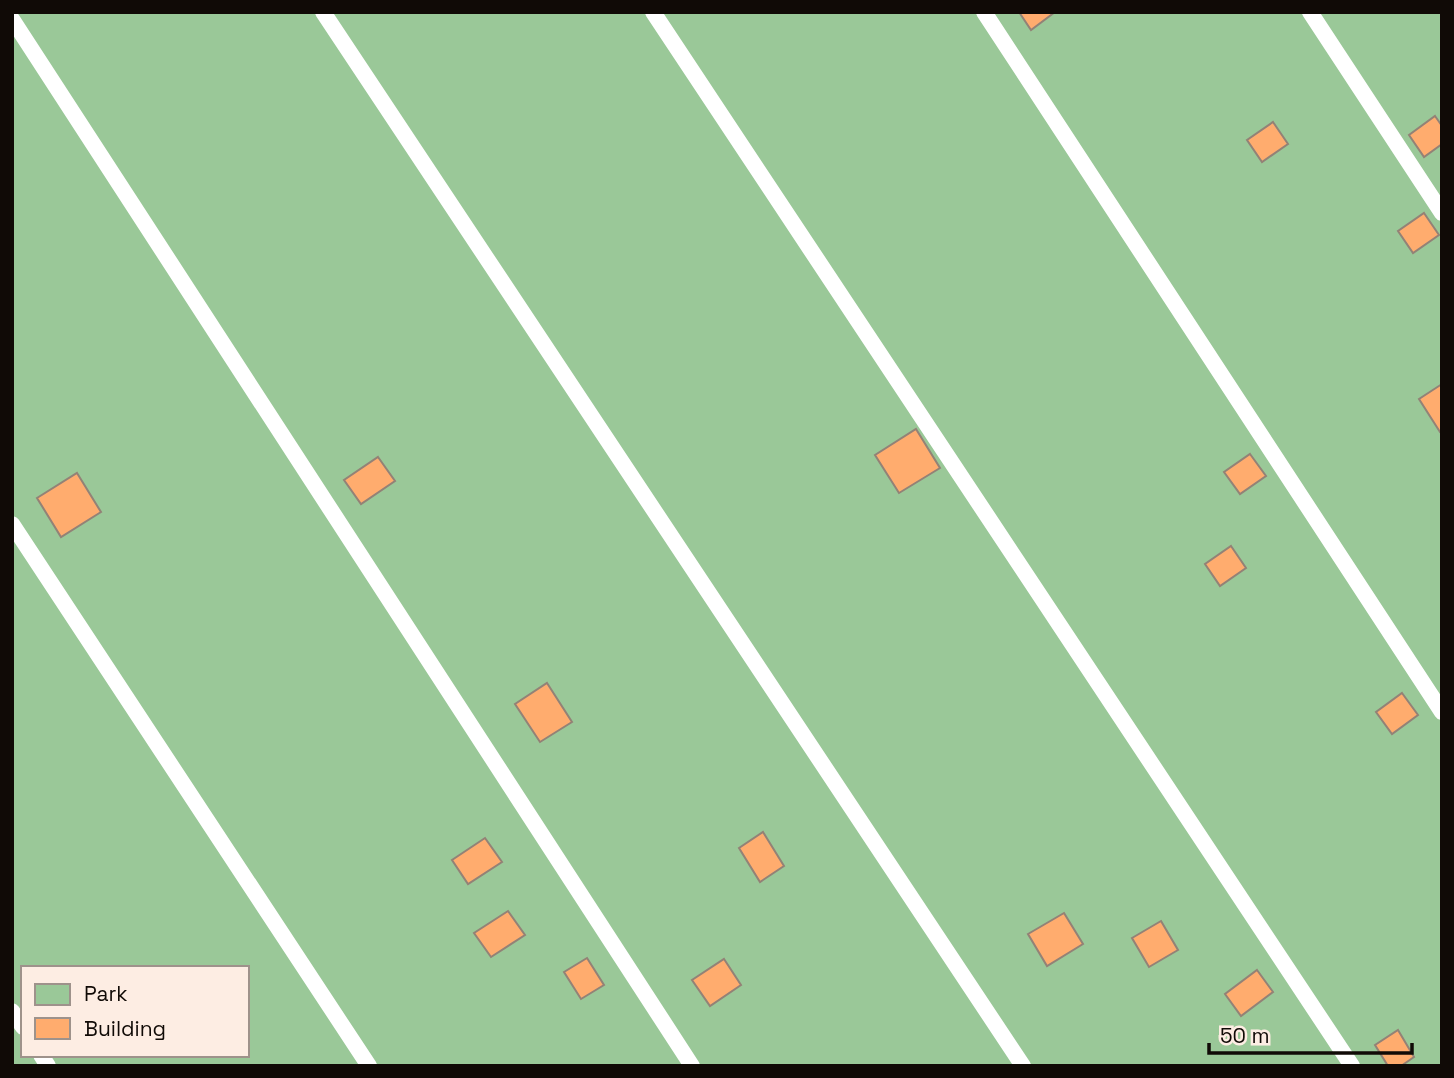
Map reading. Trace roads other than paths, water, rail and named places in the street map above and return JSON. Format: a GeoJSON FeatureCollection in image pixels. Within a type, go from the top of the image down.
{"type":"FeatureCollection","features":[{"type":"Feature","properties":{"kind":"lane"},"geometry":{"type":"LineString","coordinates":[[323,12],[1023,1066]]}},
{"type":"Feature","properties":{"kind":"lane"},"geometry":{"type":"LineString","coordinates":[[653,12],[1352,1066]]}},
{"type":"Feature","properties":{"kind":"lane"},"geometry":{"type":"LineString","coordinates":[[984,12],[1442,712]]}},
{"type":"Feature","properties":{"kind":"lane"},"geometry":{"type":"LineString","coordinates":[[1310,12],[1442,213]]}},
{"type":"Feature","properties":{"kind":"lane"},"geometry":{"type":"LineString","coordinates":[[12,19],[692,1066]]}},
{"type":"Feature","properties":{"kind":"lane"},"geometry":{"type":"LineString","coordinates":[[12,524],[369,1066]]}}]}
